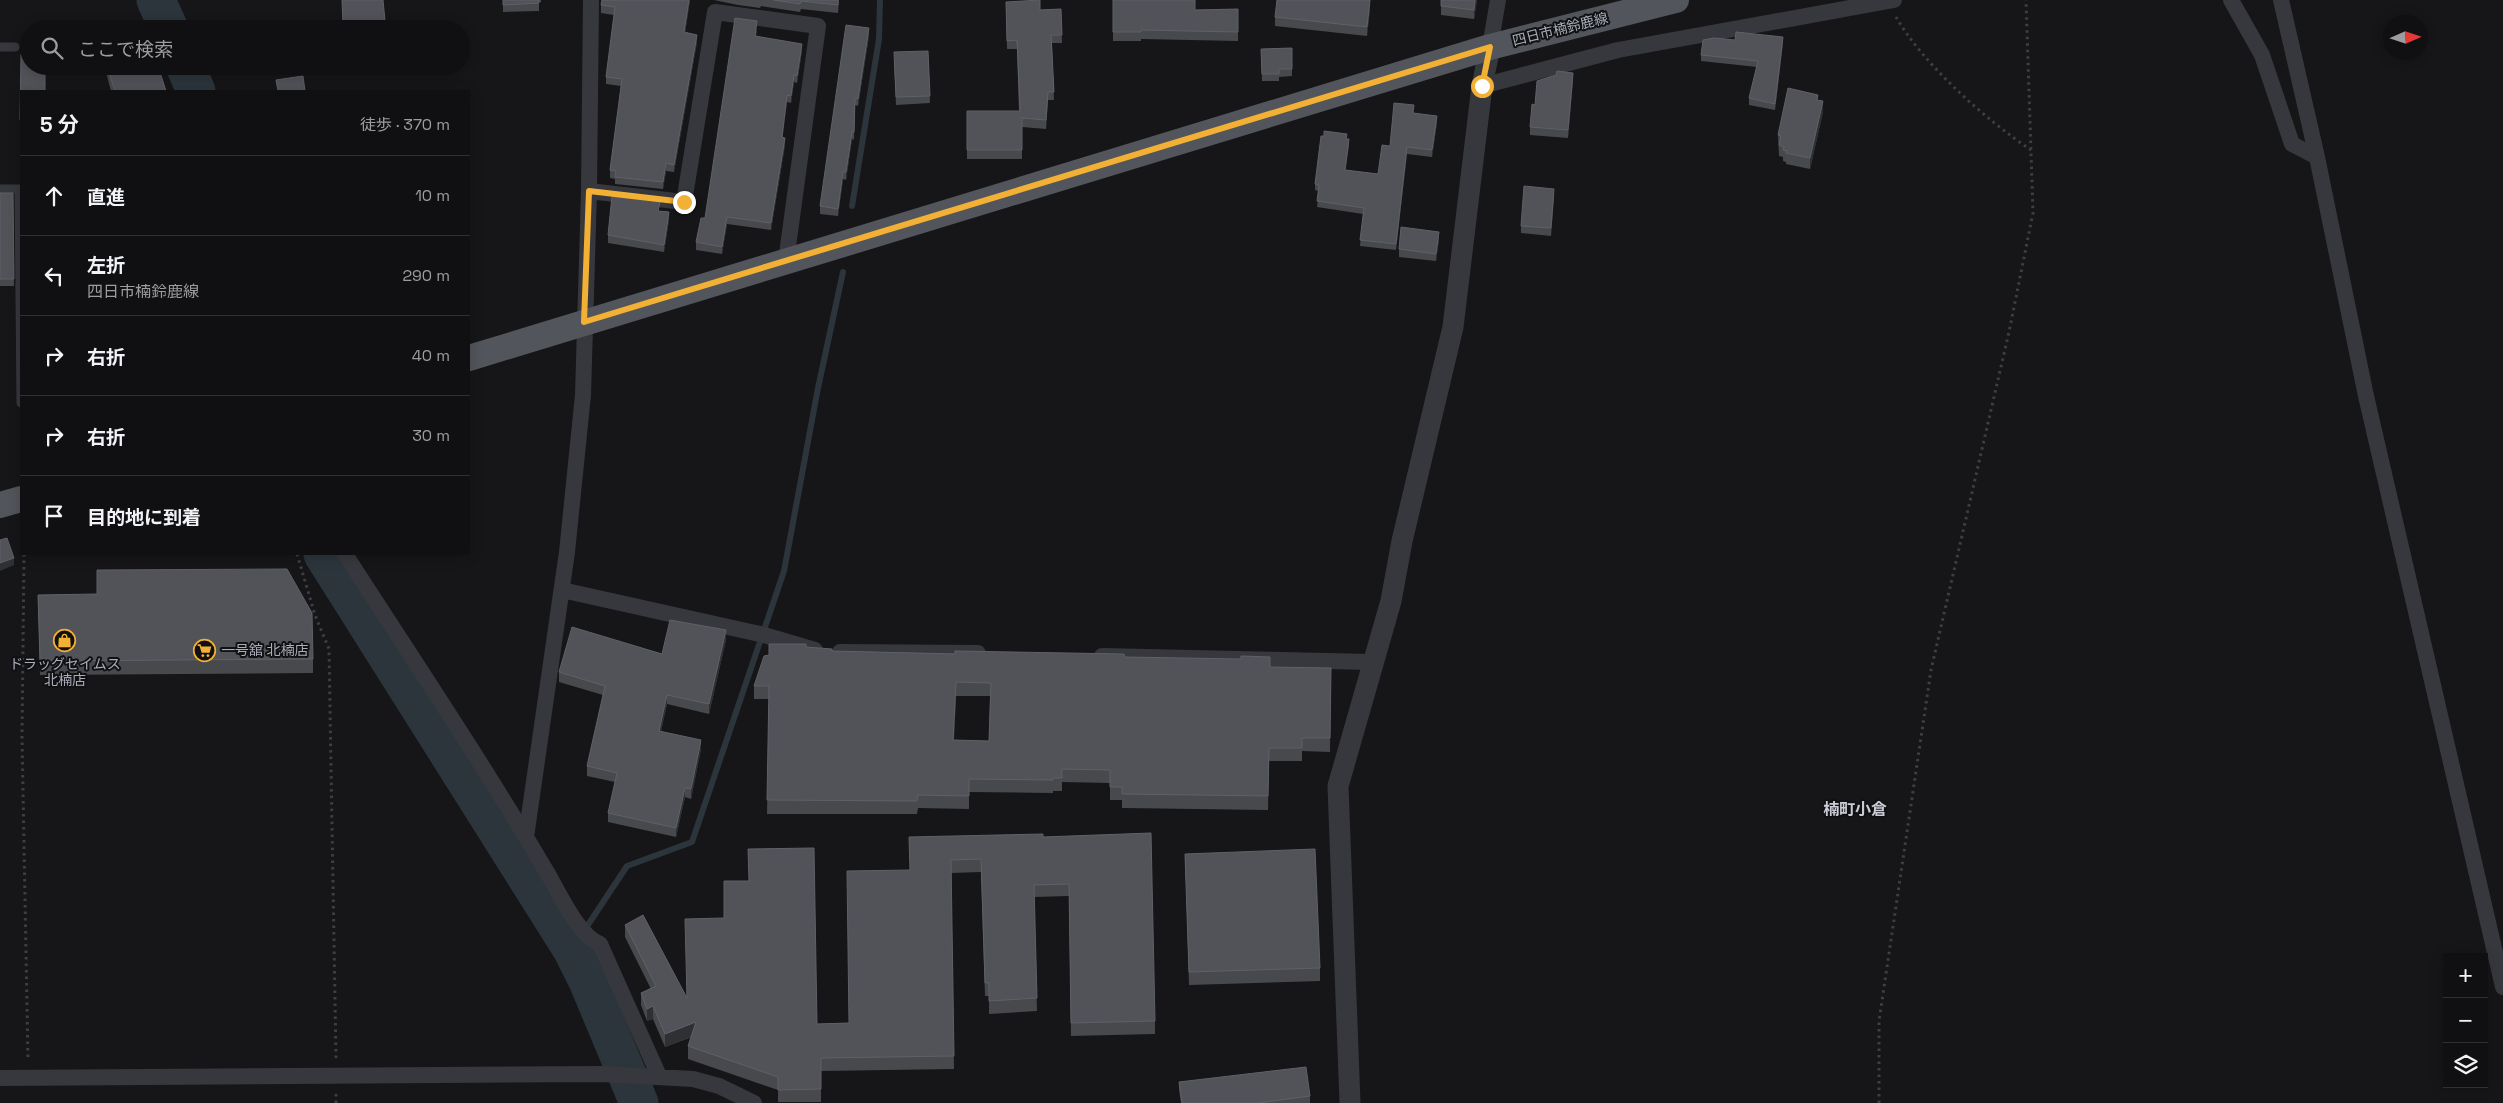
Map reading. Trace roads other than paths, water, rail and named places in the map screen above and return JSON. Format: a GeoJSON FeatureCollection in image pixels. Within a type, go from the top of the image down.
{"type":"FeatureCollection","features":[{"type":"Feature","properties":{"kind":"main road","name":"四日市楠鈴鹿線"},"geometry":{"type":"LineString","coordinates":[[470,358],[1490,47],[1676,0]]}},
{"type":"Feature","properties":{"kind":"main road"},"geometry":{"type":"LineString","coordinates":[[0,506],[20,499]]}},
{"type":"Feature","properties":{"kind":"street"},"geometry":{"type":"LineString","coordinates":[[526,837],[562,590],[583,396],[589,191],[591,0]]}},
{"type":"Feature","properties":{"kind":"street"},"geometry":{"type":"LineString","coordinates":[[1350,1103],[1338,786],[1391,600],[1402,541],[1453,327],[1482,86],[1498,0]]}},
{"type":"Feature","properties":{"kind":"street"},"geometry":{"type":"LineString","coordinates":[[2230,0],[2262,54],[2292,144],[2317,157]]}},
{"type":"Feature","properties":{"kind":"street"},"geometry":{"type":"LineString","coordinates":[[2281,0],[2317,157],[2366,396],[2503,987]]}},
{"type":"Feature","properties":{"kind":"street"},"geometry":{"type":"LineString","coordinates":[[1482,86],[1618,50],[1890,1]]}},
{"type":"Feature","properties":{"kind":"street"},"geometry":{"type":"LineString","coordinates":[[589,191],[684,202],[715,12],[818,26],[786,260]]}},
{"type":"Feature","properties":{"kind":"street"},"geometry":{"type":"LineString","coordinates":[[346,555],[526,837],[578,924],[589,938],[600,944],[653,1076]]}},
{"type":"Feature","properties":{"kind":"street"},"geometry":{"type":"LineString","coordinates":[[562,590],[759,634],[824,652],[996,654]]}},
{"type":"Feature","properties":{"kind":"street"},"geometry":{"type":"LineString","coordinates":[[1085,656],[1372,662]]}},
{"type":"Feature","properties":{"kind":"street"},"geometry":{"type":"LineString","coordinates":[[0,1078],[602,1074],[692,1079],[719,1086],[754,1103]]}},
{"type":"Feature","properties":{"kind":"lane"},"geometry":{"type":"LineString","coordinates":[[0,47],[15,47]]}},
{"type":"Feature","properties":{"kind":"lane"},"geometry":{"type":"LineString","coordinates":[[0,189],[19,189],[20,296]]}},
{"type":"Feature","properties":{"kind":"waterway"},"geometry":{"type":"LineString","coordinates":[[156,0],[165,20]]}},
{"type":"Feature","properties":{"kind":"waterway"},"geometry":{"type":"LineString","coordinates":[[852,206],[879,39],[880,0]]}},
{"type":"Feature","properties":{"kind":"waterway"},"geometry":{"type":"LineString","coordinates":[[189,75],[196,90]]}},
{"type":"Feature","properties":{"kind":"waterway"},"geometry":{"type":"LineString","coordinates":[[572,949],[627,866],[692,842],[784,571],[818,388],[843,272]]}},
{"type":"Feature","properties":{"kind":"waterway"},"geometry":{"type":"LineString","coordinates":[[324,555],[572,949],[588,981],[639,1103]]}},
{"type":"Feature","properties":{"kind":"place","name":"ドラッグセイムス 北楠店"},"geometry":{"type":"Point","coordinates":[65,641]}},
{"type":"Feature","properties":{"kind":"place","name":"一号舘 北楠店"},"geometry":{"type":"Point","coordinates":[205,650]}},
{"type":"Feature","properties":{"kind":"district","name":"楠町小倉"},"geometry":{"type":"Point","coordinates":[1855,809]}}]}
